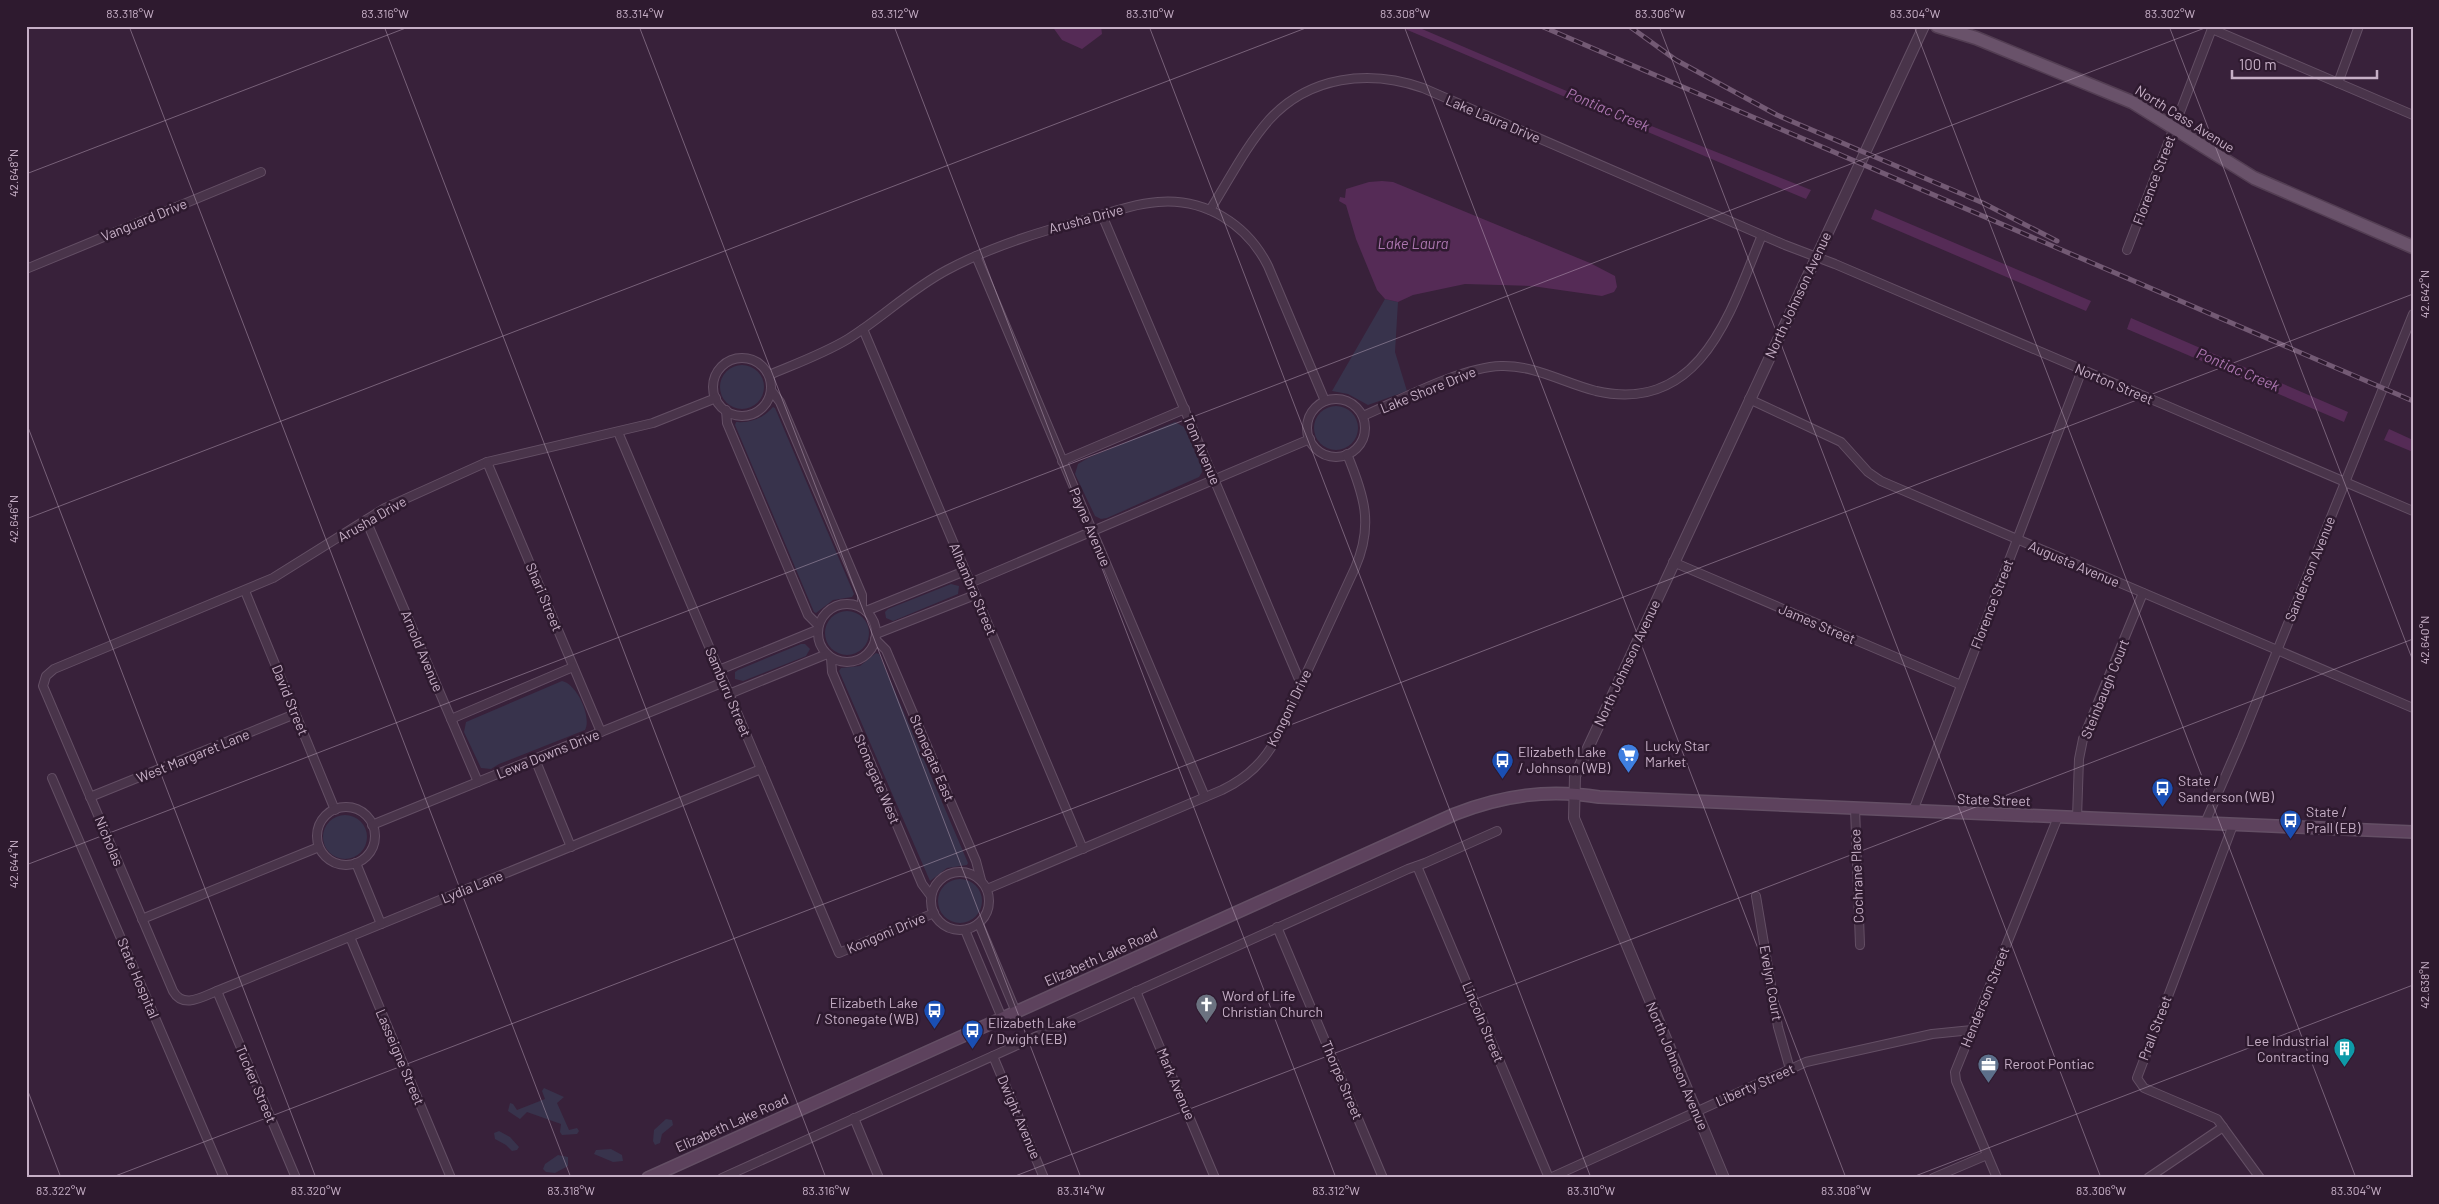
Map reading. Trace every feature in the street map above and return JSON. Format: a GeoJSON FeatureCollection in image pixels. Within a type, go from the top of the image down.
{"type":"FeatureCollection","features":[{"type":"Feature","properties":{"kind":"main road","name":"North Cass Avenue"},"geometry":{"type":"LineString","coordinates":[[1937,26],[1976,38],[2125,99],[2151,113],[2254,178],[2413,247]]}},
{"type":"Feature","properties":{"kind":"main road","name":"Elizabeth Lake Road"},"geometry":{"type":"LineString","coordinates":[[649,1178],[1472,807],[1518,795],[1549,792],[1574,793]]}},
{"type":"Feature","properties":{"kind":"main road","name":"State Street"},"geometry":{"type":"LineString","coordinates":[[1574,793],[1599,797],[2413,832]]}},
{"type":"Feature","properties":{"kind":"street","name":"North Johnson Avenue"},"geometry":{"type":"LineString","coordinates":[[1724,1178],[1574,818],[1575,776],[1924,26]]}},
{"type":"Feature","properties":{"kind":"street"},"geometry":{"type":"LineString","coordinates":[[2338,83],[2359,26]]}},
{"type":"Feature","properties":{"kind":"street","name":"Florence Street"},"geometry":{"type":"LineString","coordinates":[[2128,250],[2213,28]]}},
{"type":"Feature","properties":{"kind":"street"},"geometry":{"type":"LineString","coordinates":[[2213,28],[2413,115]]}},
{"type":"Feature","properties":{"kind":"street","name":"Lake Laura Drive"},"geometry":{"type":"LineString","coordinates":[[1210,210],[1261,130],[1280,109],[1296,97],[1321,85],[1346,79],[1374,77],[1397,80],[1423,88],[1816,257]]}},
{"type":"Feature","properties":{"kind":"street","name":"Vanguard Drive"},"geometry":{"type":"LineString","coordinates":[[26,269],[262,172]]}},
{"type":"Feature","properties":{"kind":"street","name":"Arusha Drive"},"geometry":{"type":"LineString","coordinates":[[769,376],[830,349],[863,329],[922,285],[976,256],[1024,237],[1102,215],[1159,202],[1182,202],[1210,210],[1240,229],[1263,256],[1325,401]]}},
{"type":"Feature","properties":{"kind":"street","name":"Tom Avenue"},"geometry":{"type":"LineString","coordinates":[[1102,215],[1301,684]]}},
{"type":"Feature","properties":{"kind":"street","name":"Lake Shore Drive"},"geometry":{"type":"LineString","coordinates":[[1363,416],[1461,375],[1490,367],[1528,368],[1588,389],[1612,393],[1640,392],[1666,384],[1692,368],[1713,344],[1762,235]]}},
{"type":"Feature","properties":{"kind":"street","name":"Payne Avenue"},"geometry":{"type":"LineString","coordinates":[[976,256],[1205,798]]}},
{"type":"Feature","properties":{"kind":"street","name":"Norton Street"},"geometry":{"type":"LineString","coordinates":[[1816,257],[2413,511]]}},
{"type":"Feature","properties":{"kind":"street","name":"Sanderson Avenue"},"geometry":{"type":"LineString","coordinates":[[2205,823],[2413,314]]}},
{"type":"Feature","properties":{"kind":"street","name":"Alhambra Street"},"geometry":{"type":"LineString","coordinates":[[863,329],[1083,849]]}},
{"type":"Feature","properties":{"kind":"street"},"geometry":{"type":"LineString","coordinates":[[738,358],[752,360],[764,367],[769,376],[771,390],[767,401],[756,412],[740,415],[726,410],[716,398],[714,380],[718,371],[729,361],[738,358]]}},
{"type":"Feature","properties":{"kind":"street","name":"Florence Street"},"geometry":{"type":"LineString","coordinates":[[1913,811],[2082,370]]}},
{"type":"Feature","properties":{"kind":"street"},"geometry":{"type":"LineString","coordinates":[[771,390],[780,402],[862,595],[864,609]]}},
{"type":"Feature","properties":{"kind":"street","name":"Arusha Drive"},"geometry":{"type":"LineString","coordinates":[[44,679],[54,669],[245,591],[288,571],[391,505],[487,462],[618,432],[669,418],[716,398]]}},
{"type":"Feature","properties":{"kind":"street"},"geometry":{"type":"LineString","coordinates":[[1334,399],[1347,401],[1358,409],[1363,416],[1365,430],[1363,438],[1358,446],[1347,454],[1339,456],[1326,454],[1318,450],[1310,439],[1308,430],[1310,417],[1314,409],[1325,401],[1334,399]]}},
{"type":"Feature","properties":{"kind":"street","name":"Augusta Avenue"},"geometry":{"type":"LineString","coordinates":[[1749,399],[1841,442],[1868,472],[1881,481],[2413,708]]}},
{"type":"Feature","properties":{"kind":"street"},"geometry":{"type":"LineString","coordinates":[[1062,461],[1185,409]]}},
{"type":"Feature","properties":{"kind":"street"},"geometry":{"type":"LineString","coordinates":[[726,410],[727,423],[808,615],[818,627]]}},
{"type":"Feature","properties":{"kind":"street","name":"Samburu Street"},"geometry":{"type":"LineString","coordinates":[[618,432],[839,953]]}},
{"type":"Feature","properties":{"kind":"street"},"geometry":{"type":"LineString","coordinates":[[970,583],[1310,439]]}},
{"type":"Feature","properties":{"kind":"street","name":"Kongoni Drive"},"geometry":{"type":"LineString","coordinates":[[987,889],[1205,798],[1238,782],[1260,762],[1273,744],[1355,568],[1364,540],[1366,521],[1364,502],[1347,454]]}},
{"type":"Feature","properties":{"kind":"street","name":"Shari Street"},"geometry":{"type":"LineString","coordinates":[[487,462],[601,732]]}},
{"type":"Feature","properties":{"kind":"street","name":"Arnold Avenue"},"geometry":{"type":"LineString","coordinates":[[366,520],[478,782]]}},
{"type":"Feature","properties":{"kind":"street","name":"James Street"},"geometry":{"type":"LineString","coordinates":[[1673,562],[1961,685]]}},
{"type":"Feature","properties":{"kind":"street"},"geometry":{"type":"LineString","coordinates":[[864,609],[965,571]]}},
{"type":"Feature","properties":{"kind":"street","name":"David Street"},"geometry":{"type":"LineString","coordinates":[[245,591],[335,810]]}},
{"type":"Feature","properties":{"kind":"street","name":"Steinbaugh Court"},"geometry":{"type":"LineString","coordinates":[[2077,818],[2079,759],[2083,739],[2143,594]]}},
{"type":"Feature","properties":{"kind":"street"},"geometry":{"type":"LineString","coordinates":[[876,637],[975,595]]}},
{"type":"Feature","properties":{"kind":"street"},"geometry":{"type":"LineString","coordinates":[[849,603],[864,609],[874,621],[876,637],[869,652],[858,660],[844,662],[829,656],[819,643],[818,627],[825,613],[836,605],[849,603]]}},
{"type":"Feature","properties":{"kind":"street"},"geometry":{"type":"LineString","coordinates":[[719,670],[818,627]]}},
{"type":"Feature","properties":{"kind":"street","name":"Stonegate East"},"geometry":{"type":"LineString","coordinates":[[876,637],[886,650],[976,862],[981,880]]}},
{"type":"Feature","properties":{"kind":"street"},"geometry":{"type":"LineString","coordinates":[[729,694],[829,656]]}},
{"type":"Feature","properties":{"kind":"street","name":"Stonegate West"},"geometry":{"type":"LineString","coordinates":[[829,656],[834,678],[922,884],[931,896]]}},
{"type":"Feature","properties":{"kind":"street"},"geometry":{"type":"LineString","coordinates":[[451,719],[574,667]]}},
{"type":"Feature","properties":{"kind":"street","name":"Nicholas"},"geometry":{"type":"LineString","coordinates":[[44,679],[45,692],[142,919],[173,991],[182,1000]]}},
{"type":"Feature","properties":{"kind":"street","name":"Lewa Downs Drive"},"geometry":{"type":"LineString","coordinates":[[372,825],[724,682]]}},
{"type":"Feature","properties":{"kind":"street","name":"West Margaret Lane"},"geometry":{"type":"LineString","coordinates":[[90,797],[295,714]]}},
{"type":"Feature","properties":{"kind":"street"},"geometry":{"type":"LineString","coordinates":[[535,759],[571,846]]}},
{"type":"Feature","properties":{"kind":"street","name":"Lydia Lane"},"geometry":{"type":"LineString","coordinates":[[182,1000],[192,1001],[761,769]]}},
{"type":"Feature","properties":{"kind":"street","name":"State Hospital"},"geometry":{"type":"LineString","coordinates":[[52,778],[224,1178]]}},
{"type":"Feature","properties":{"kind":"street"},"geometry":{"type":"LineString","coordinates":[[346,808],[357,810],[366,816],[372,825],[375,836],[372,848],[366,857],[356,863],[345,866],[334,863],[325,857],[319,847],[317,836],[319,825],[325,816],[335,810],[346,808]]}},
{"type":"Feature","properties":{"kind":"street","name":"Cochrane Place"},"geometry":{"type":"LineString","coordinates":[[1855,808],[1860,945]]}},
{"type":"Feature","properties":{"kind":"street","name":"Henderson Street"},"geometry":{"type":"LineString","coordinates":[[1996,1178],[1955,1077],[1957,1066],[2058,817]]}},
{"type":"Feature","properties":{"kind":"street","name":"Prall Street"},"geometry":{"type":"LineString","coordinates":[[2233,824],[2137,1076],[2142,1087],[2217,1119],[2260,1178]]}},
{"type":"Feature","properties":{"kind":"street"},"geometry":{"type":"LineString","coordinates":[[722,1178],[1277,927],[1497,831]]}},
{"type":"Feature","properties":{"kind":"street"},"geometry":{"type":"LineString","coordinates":[[142,919],[319,847]]}},
{"type":"Feature","properties":{"kind":"street"},"geometry":{"type":"LineString","coordinates":[[356,863],[382,924]]}},
{"type":"Feature","properties":{"kind":"street","name":"Lincoln Street"},"geometry":{"type":"LineString","coordinates":[[1417,866],[1550,1178]]}},
{"type":"Feature","properties":{"kind":"street"},"geometry":{"type":"LineString","coordinates":[[964,872],[981,880],[987,889],[989,906],[987,914],[979,924],[965,930],[946,927],[934,913],[931,896],[936,884],[951,873],[964,872]]}},
{"type":"Feature","properties":{"kind":"street","name":"Evelyn Court"},"geometry":{"type":"LineString","coordinates":[[1756,896],[1778,1027],[1790,1069]]}},
{"type":"Feature","properties":{"kind":"street","name":"Kongoni Drive"},"geometry":{"type":"LineString","coordinates":[[839,953],[934,913]]}},
{"type":"Feature","properties":{"kind":"street"},"geometry":{"type":"LineString","coordinates":[[979,924],[1016,1012]]}},
{"type":"Feature","properties":{"kind":"street","name":"Thorpe Street"},"geometry":{"type":"LineString","coordinates":[[1277,927],[1383,1178]]}},
{"type":"Feature","properties":{"kind":"street"},"geometry":{"type":"LineString","coordinates":[[965,930],[1002,1018]]}},
{"type":"Feature","properties":{"kind":"street","name":"Lasseigne Street"},"geometry":{"type":"LineString","coordinates":[[350,937],[452,1178]]}},
{"type":"Feature","properties":{"kind":"street","name":"Tucker Street"},"geometry":{"type":"LineString","coordinates":[[217,991],[296,1178]]}},
{"type":"Feature","properties":{"kind":"street","name":"Mark Avenue"},"geometry":{"type":"LineString","coordinates":[[1136,991],[1215,1178]]}},
{"type":"Feature","properties":{"kind":"street","name":"Liberty Street"},"geometry":{"type":"LineString","coordinates":[[1550,1178],[1811,1061],[1932,1034],[1972,1030]]}},
{"type":"Feature","properties":{"kind":"street","name":"Dwight Avenue"},"geometry":{"type":"LineString","coordinates":[[993,1056],[1044,1178]]}},
{"type":"Feature","properties":{"kind":"street"},"geometry":{"type":"LineString","coordinates":[[854,1118],[879,1178]]}},
{"type":"Feature","properties":{"kind":"street"},"geometry":{"type":"LineString","coordinates":[[2148,1178],[2223,1127]]}},
{"type":"Feature","properties":{"kind":"street"},"geometry":{"type":"LineString","coordinates":[[1934,1178],[1987,1155]]}},
{"type":"Feature","properties":{"kind":"shaded area"},"geometry":{"type":"Polygon","coordinates":[[[1385,299],[1398,302],[1395,352],[1407,391],[1368,405],[1348,394],[1332,391],[1385,299]]]}},
{"type":"Feature","properties":{"kind":"shaded area"},"geometry":{"type":"Polygon","coordinates":[[[738,365],[746,365],[758,371],[764,387],[758,403],[746,409],[738,409],[726,403],[720,391],[720,383],[726,371],[738,365]]]}},
{"type":"Feature","properties":{"kind":"shaded area"},"geometry":{"type":"Polygon","coordinates":[[[1336,406],[1348,410],[1354,416],[1358,428],[1354,440],[1348,446],[1336,450],[1324,446],[1318,440],[1314,428],[1318,416],[1324,410],[1336,406]]]}},
{"type":"Feature","properties":{"kind":"shaded area"},"geometry":{"type":"Polygon","coordinates":[[[773,407],[854,594],[852,597],[833,600],[816,613],[735,425],[736,422],[747,422],[757,419],[773,407]]]}},
{"type":"Feature","properties":{"kind":"shaded area"},"geometry":{"type":"Polygon","coordinates":[[[1175,422],[1184,427],[1201,465],[1202,472],[1199,477],[1107,518],[1101,519],[1095,516],[1075,474],[1078,464],[1088,458],[1175,422]]]}},
{"type":"Feature","properties":{"kind":"shaded area"},"geometry":{"type":"Polygon","coordinates":[[[951,584],[959,586],[958,594],[893,621],[886,618],[885,612],[888,609],[951,584]]]}},
{"type":"Feature","properties":{"kind":"shaded area"},"geometry":{"type":"Polygon","coordinates":[[[843,611],[851,611],[863,617],[869,633],[863,649],[851,655],[843,655],[831,649],[825,637],[825,629],[831,617],[843,611]]]}},
{"type":"Feature","properties":{"kind":"shaded area"},"geometry":{"type":"Polygon","coordinates":[[[805,644],[810,649],[806,656],[743,681],[735,679],[735,672],[738,670],[805,644]]]}},
{"type":"Feature","properties":{"kind":"shaded area"},"geometry":{"type":"Polygon","coordinates":[[[876,653],[879,654],[968,863],[967,865],[947,868],[930,881],[839,671],[841,668],[860,666],[876,653]]]}},
{"type":"Feature","properties":{"kind":"shaded area"},"geometry":{"type":"Polygon","coordinates":[[[562,681],[568,683],[573,688],[582,702],[587,724],[585,730],[499,764],[491,769],[481,768],[464,732],[466,722],[562,681]]]}},
{"type":"Feature","properties":{"kind":"shaded area"},"geometry":{"type":"Polygon","coordinates":[[[341,815],[349,815],[361,821],[367,837],[361,853],[349,859],[341,859],[329,853],[323,841],[323,833],[329,821],[341,815]]]}},
{"type":"Feature","properties":{"kind":"shaded area"},"geometry":{"type":"Polygon","coordinates":[[[956,879],[964,879],[976,885],[982,901],[976,917],[964,923],[956,923],[944,917],[938,905],[938,897],[944,885],[956,879]]]}},
{"type":"Feature","properties":{"kind":"shaded area"},"geometry":{"type":"Polygon","coordinates":[[[544,1088],[564,1097],[557,1103],[569,1130],[577,1128],[579,1131],[577,1134],[562,1135],[560,1132],[561,1124],[527,1112],[520,1119],[508,1111],[510,1103],[517,1110],[545,1099],[542,1091],[544,1088]]]}},
{"type":"Feature","properties":{"kind":"shaded area"},"geometry":{"type":"Polygon","coordinates":[[[666,1119],[672,1120],[673,1125],[662,1134],[660,1143],[655,1145],[653,1141],[654,1130],[666,1119]]]}},
{"type":"Feature","properties":{"kind":"shaded area"},"geometry":{"type":"Polygon","coordinates":[[[499,1131],[510,1137],[519,1147],[517,1150],[512,1151],[495,1139],[494,1133],[499,1131]]]}},
{"type":"Feature","properties":{"kind":"shaded area"},"geometry":{"type":"Polygon","coordinates":[[[611,1149],[622,1155],[623,1161],[613,1162],[594,1154],[596,1150],[611,1149]]]}},
{"type":"Feature","properties":{"kind":"shaded area"},"geometry":{"type":"Polygon","coordinates":[[[558,1155],[568,1157],[568,1166],[555,1173],[546,1172],[543,1169],[545,1164],[558,1155]]]}},
{"type":"Feature","properties":{"kind":"water"},"geometry":{"type":"Polygon","coordinates":[[[1052,26],[1101,26],[1102,34],[1082,49],[1062,40],[1052,26]]]}},
{"type":"Feature","properties":{"kind":"water","name":"Pontiac Creek"},"geometry":{"type":"Polygon","coordinates":[[[1398,26],[1415,26],[1604,107],[1811,190],[1806,199],[1398,26]]]}},
{"type":"Feature","properties":{"kind":"water","name":"Lake Laura"},"geometry":{"type":"Polygon","coordinates":[[[1369,182],[1393,182],[1590,263],[1615,276],[1617,287],[1614,292],[1602,296],[1532,286],[1465,284],[1413,295],[1398,302],[1385,299],[1377,290],[1356,239],[1346,205],[1339,201],[1340,197],[1345,198],[1346,189],[1369,182]]]}},
{"type":"Feature","properties":{"kind":"water"},"geometry":{"type":"Polygon","coordinates":[[[1875,209],[2091,301],[2086,311],[1871,219],[1875,209]]]}},
{"type":"Feature","properties":{"kind":"water","name":"Pontiac Creek"},"geometry":{"type":"Polygon","coordinates":[[[2131,318],[2348,412],[2344,422],[2127,329],[2131,318]]]}},
{"type":"Feature","properties":{"kind":"water"},"geometry":{"type":"Polygon","coordinates":[[[2389,429],[2413,440],[2413,452],[2384,440],[2389,429]]]}},
{"type":"Feature","properties":{"kind":"railway"},"geometry":{"type":"LineString","coordinates":[[1541,26],[2413,401]]}},
{"type":"Feature","properties":{"kind":"railway"},"geometry":{"type":"LineString","coordinates":[[1629,26],[1676,60],[1777,115],[1983,203],[2057,241]]}},
{"type":"Feature","properties":{"kind":"place","name":"Lucky Star Market"},"geometry":{"type":"Point","coordinates":[1629,773]}},
{"type":"Feature","properties":{"kind":"place","name":"Elizabeth Lake / Johnson (WB)"},"geometry":{"type":"Point","coordinates":[1502,779]}},
{"type":"Feature","properties":{"kind":"place","name":"State / Sanderson (WB)"},"geometry":{"type":"Point","coordinates":[2162,808]}},
{"type":"Feature","properties":{"kind":"place","name":"State / Prall (EB)"},"geometry":{"type":"Point","coordinates":[2290,839]}},
{"type":"Feature","properties":{"kind":"place","name":"Word of Life Christian Church"},"geometry":{"type":"Point","coordinates":[1206,1023]}},
{"type":"Feature","properties":{"kind":"place","name":"Elizabeth Lake / Stonegate (WB)"},"geometry":{"type":"Point","coordinates":[934,1030]}},
{"type":"Feature","properties":{"kind":"place","name":"Elizabeth Lake / Dwight (EB)"},"geometry":{"type":"Point","coordinates":[972,1050]}},
{"type":"Feature","properties":{"kind":"place","name":"Lee Industrial Contracting"},"geometry":{"type":"Point","coordinates":[2345,1068]}},
{"type":"Feature","properties":{"kind":"place","name":"Reroot Pontiac"},"geometry":{"type":"Point","coordinates":[1988,1083]}}]}
